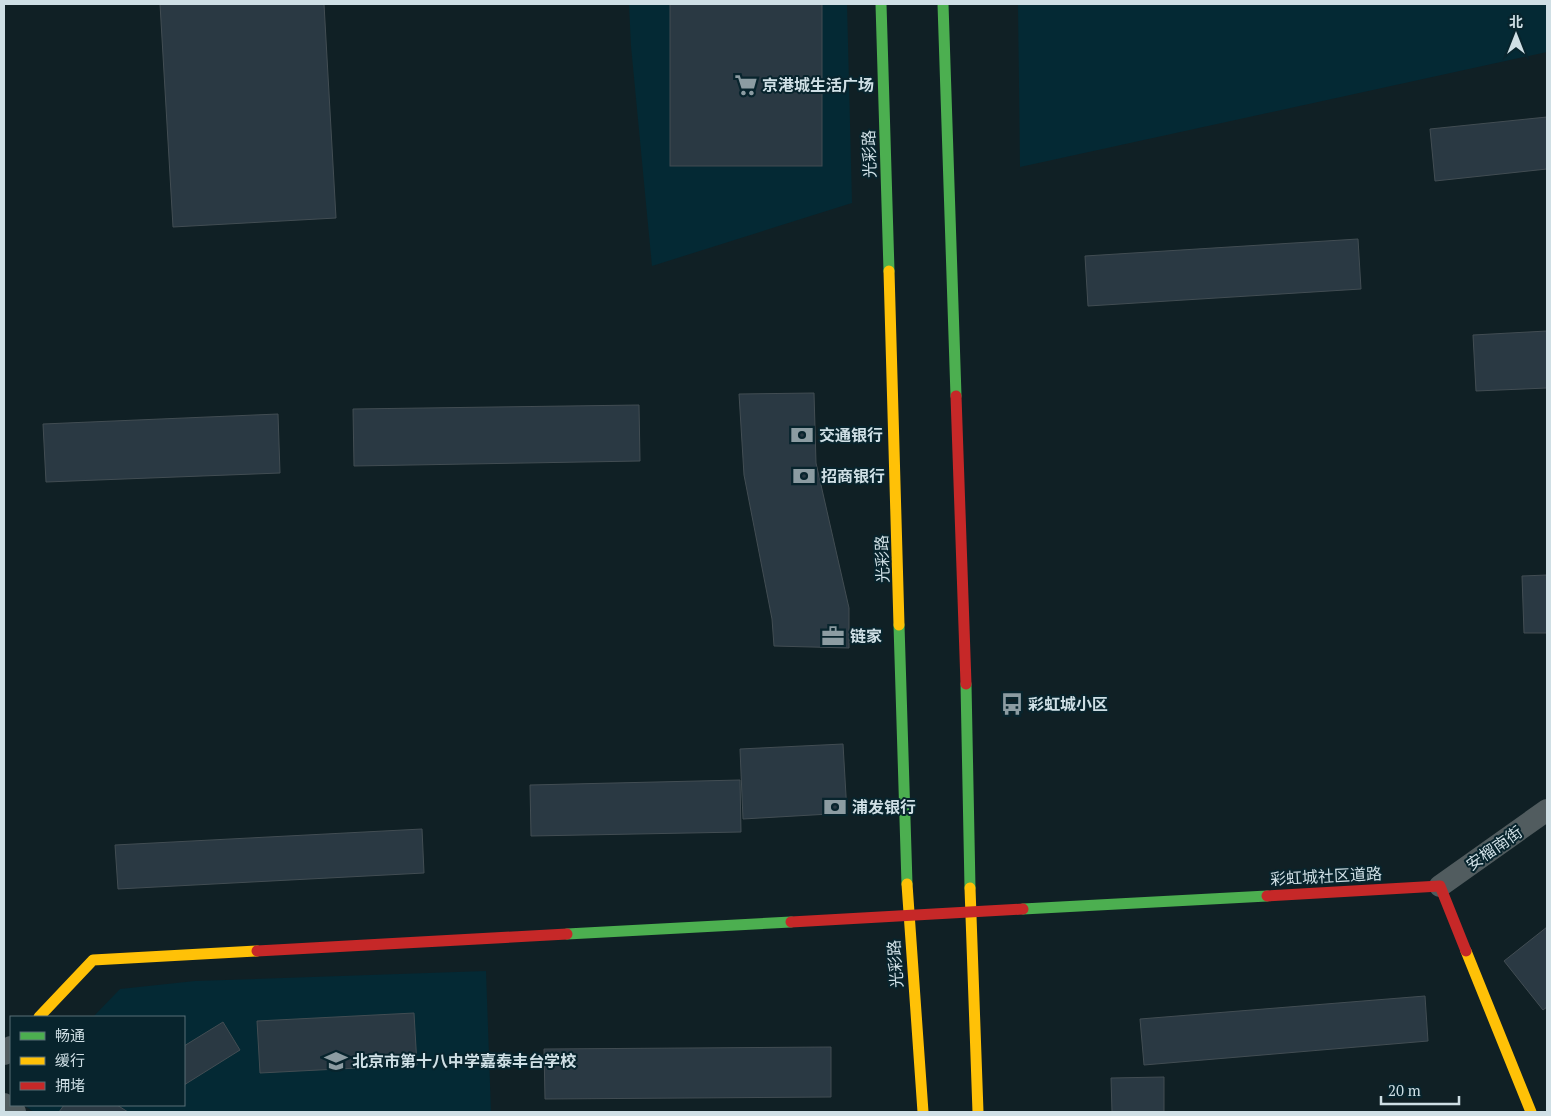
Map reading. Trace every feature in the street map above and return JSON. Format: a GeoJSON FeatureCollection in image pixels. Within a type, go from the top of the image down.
{"type":"FeatureCollection","features":[{"type":"Feature","properties":{"kind":"main road","name":"光彩路"},"geometry":{"type":"LineString","coordinates":[[881,4],[908,915],[923,1112]]}},
{"type":"Feature","properties":{"kind":"main road"},"geometry":{"type":"LineString","coordinates":[[943,4],[967,695],[970,912],[978,1112]]}},
{"type":"Feature","properties":{"kind":"main road","name":"彩虹城社区道路"},"geometry":{"type":"LineString","coordinates":[[40,1016],[93,960],[1440,886]]}},
{"type":"Feature","properties":{"kind":"main road"},"geometry":{"type":"LineString","coordinates":[[1440,886],[1530,1112]]}},
{"type":"Feature","properties":{"kind":"street","name":"安榴南街"},"geometry":{"type":"LineString","coordinates":[[1440,886],[1547,810]]}},
{"type":"Feature","properties":{"kind":"street"},"geometry":{"type":"LineString","coordinates":[[4,1104],[15,1112]]}},
{"type":"Feature","properties":{"kind":"shaded area","name":"京港城生活广场"},"geometry":{"type":"Polygon","coordinates":[[[629,4],[847,4],[852,203],[652,266],[631,46],[629,4]]]}},
{"type":"Feature","properties":{"kind":"shaded area"},"geometry":{"type":"Polygon","coordinates":[[[1018,4],[1547,4],[1547,52],[1020,167],[1018,4]]]}},
{"type":"Feature","properties":{"kind":"shaded area","name":"北京市第十八中学嘉泰丰台学校"},"geometry":{"type":"Polygon","coordinates":[[[486,971],[491,1112],[34,1112],[25,1106],[185,1106],[185,1016],[94,1016],[120,989],[195,981],[486,971]]]}},
{"type":"Feature","properties":{"kind":"building"},"geometry":{"type":"Polygon","coordinates":[[[160,4],[324,4],[336,218],[173,227],[160,4]]]}},
{"type":"Feature","properties":{"kind":"building","name":"京港城生活广场"},"geometry":{"type":"Polygon","coordinates":[[[670,4],[822,4],[822,166],[670,166],[670,4]]]}},
{"type":"Feature","properties":{"kind":"building"},"geometry":{"type":"Polygon","coordinates":[[[1547,117],[1547,169],[1435,181],[1430,129],[1547,117]]]}},
{"type":"Feature","properties":{"kind":"building"},"geometry":{"type":"Polygon","coordinates":[[[1358,239],[1361,289],[1088,306],[1085,256],[1358,239]]]}},
{"type":"Feature","properties":{"kind":"building"},"geometry":{"type":"Polygon","coordinates":[[[1547,331],[1547,388],[1476,391],[1473,335],[1547,331]]]}},
{"type":"Feature","properties":{"kind":"building"},"geometry":{"type":"Polygon","coordinates":[[[814,393],[816,463],[849,608],[849,648],[774,646],[772,619],[744,475],[739,394],[814,393]]]}},
{"type":"Feature","properties":{"kind":"building"},"geometry":{"type":"Polygon","coordinates":[[[639,405],[640,461],[354,466],[353,409],[639,405]]]}},
{"type":"Feature","properties":{"kind":"building"},"geometry":{"type":"Polygon","coordinates":[[[278,414],[280,473],[46,482],[43,424],[278,414]]]}},
{"type":"Feature","properties":{"kind":"building"},"geometry":{"type":"Polygon","coordinates":[[[1547,575],[1547,633],[1524,633],[1522,576],[1547,575]]]}},
{"type":"Feature","properties":{"kind":"building"},"geometry":{"type":"Polygon","coordinates":[[[843,744],[847,813],[743,819],[740,749],[843,744]]]}},
{"type":"Feature","properties":{"kind":"building"},"geometry":{"type":"Polygon","coordinates":[[[740,780],[741,832],[531,836],[530,785],[740,780]]]}},
{"type":"Feature","properties":{"kind":"building"},"geometry":{"type":"Polygon","coordinates":[[[422,829],[424,873],[118,889],[115,845],[422,829]]]}},
{"type":"Feature","properties":{"kind":"building"},"geometry":{"type":"Polygon","coordinates":[[[1547,927],[1547,1007],[1543,1010],[1504,961],[1547,927]]]}},
{"type":"Feature","properties":{"kind":"building"},"geometry":{"type":"Polygon","coordinates":[[[1425,996],[1428,1041],[1144,1065],[1140,1019],[1425,996]]]}},
{"type":"Feature","properties":{"kind":"building"},"geometry":{"type":"Polygon","coordinates":[[[414,1013],[417,1065],[260,1073],[257,1021],[414,1013]]]}},
{"type":"Feature","properties":{"kind":"building"},"geometry":{"type":"Polygon","coordinates":[[[223,1022],[240,1050],[185,1084],[185,1045],[223,1022]]]}},
{"type":"Feature","properties":{"kind":"building"},"geometry":{"type":"Polygon","coordinates":[[[831,1047],[831,1097],[545,1099],[544,1049],[831,1047]]]}},
{"type":"Feature","properties":{"kind":"building"},"geometry":{"type":"Polygon","coordinates":[[[1164,1077],[1164,1112],[1112,1112],[1111,1078],[1164,1077]]]}},
{"type":"Feature","properties":{"kind":"building"},"geometry":{"type":"Polygon","coordinates":[[[63,1106],[119,1106],[128,1112],[59,1112],[63,1106]]]}},
{"type":"Feature","properties":{"kind":"traffic: fast"},"geometry":{"type":"LineString","coordinates":[[881,4],[889,271]]}},
{"type":"Feature","properties":{"kind":"traffic: fast"},"geometry":{"type":"LineString","coordinates":[[943,4],[956,396]]}},
{"type":"Feature","properties":{"kind":"traffic: fast"},"geometry":{"type":"LineString","coordinates":[[899,625],[907,884]]}},
{"type":"Feature","properties":{"kind":"traffic: fast"},"geometry":{"type":"LineString","coordinates":[[966,684],[970,888]]}},
{"type":"Feature","properties":{"kind":"traffic: fast"},"geometry":{"type":"LineString","coordinates":[[1023,909],[1267,896]]}},
{"type":"Feature","properties":{"kind":"traffic: fast"},"geometry":{"type":"LineString","coordinates":[[567,934],[791,922]]}},
{"type":"Feature","properties":{"kind":"traffic: slow"},"geometry":{"type":"LineString","coordinates":[[889,271],[899,625]]}},
{"type":"Feature","properties":{"kind":"traffic: slow"},"geometry":{"type":"LineString","coordinates":[[907,884],[923,1112]]}},
{"type":"Feature","properties":{"kind":"traffic: slow"},"geometry":{"type":"LineString","coordinates":[[970,888],[978,1112]]}},
{"type":"Feature","properties":{"kind":"traffic: slow"},"geometry":{"type":"LineString","coordinates":[[40,1016],[93,960],[257,951]]}},
{"type":"Feature","properties":{"kind":"traffic: slow"},"geometry":{"type":"LineString","coordinates":[[1466,951],[1531,1112]]}},
{"type":"Feature","properties":{"kind":"traffic: jam"},"geometry":{"type":"LineString","coordinates":[[956,396],[966,684]]}},
{"type":"Feature","properties":{"kind":"traffic: jam"},"geometry":{"type":"LineString","coordinates":[[1267,896],[1440,886],[1466,951]]}},
{"type":"Feature","properties":{"kind":"traffic: jam"},"geometry":{"type":"LineString","coordinates":[[791,922],[1023,909]]}},
{"type":"Feature","properties":{"kind":"traffic: jam"},"geometry":{"type":"LineString","coordinates":[[257,951],[567,934]]}},
{"type":"Feature","properties":{"kind":"place","name":"京港城生活广场"},"geometry":{"type":"Point","coordinates":[746,85]}},
{"type":"Feature","properties":{"kind":"place","name":"交通银行"},"geometry":{"type":"Point","coordinates":[802,435]}},
{"type":"Feature","properties":{"kind":"place","name":"招商银行"},"geometry":{"type":"Point","coordinates":[804,476]}},
{"type":"Feature","properties":{"kind":"place","name":"链家"},"geometry":{"type":"Point","coordinates":[833,636]}},
{"type":"Feature","properties":{"kind":"place","name":"彩虹城小区"},"geometry":{"type":"Point","coordinates":[1012,704]}},
{"type":"Feature","properties":{"kind":"place","name":"浦发银行"},"geometry":{"type":"Point","coordinates":[835,807]}},
{"type":"Feature","properties":{"kind":"place","name":"北京市第十八中学嘉泰丰台学校"},"geometry":{"type":"Point","coordinates":[336,1061]}}]}
